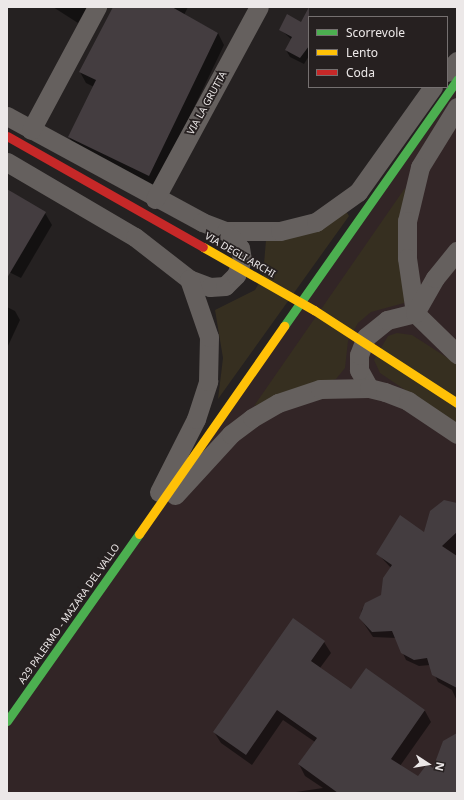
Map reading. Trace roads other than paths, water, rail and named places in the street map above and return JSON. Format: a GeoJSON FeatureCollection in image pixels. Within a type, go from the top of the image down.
{"type":"FeatureCollection","features":[{"type":"Feature","properties":{"kind":"main road","name":"A29 PALERMO - MAZARA DEL VALLO"},"geometry":{"type":"LineString","coordinates":[[7,721],[457,80]]}},
{"type":"Feature","properties":{"kind":"main road","name":"VIA DEGLI ARCHI"},"geometry":{"type":"LineString","coordinates":[[7,136],[314,310],[457,403]]}},
{"type":"Feature","properties":{"kind":"street"},"geometry":{"type":"LineString","coordinates":[[32,130],[97,7]]}},
{"type":"Feature","properties":{"kind":"street","name":"VIA LA GRUTTA"},"geometry":{"type":"LineString","coordinates":[[154,199],[259,7]]}},
{"type":"Feature","properties":{"kind":"street"},"geometry":{"type":"LineString","coordinates":[[448,71],[457,61]]}},
{"type":"Feature","properties":{"kind":"street"},"geometry":{"type":"LineString","coordinates":[[7,116],[154,199],[226,231],[280,231],[316,222],[338,210],[358,192],[432,88]]}},
{"type":"Feature","properties":{"kind":"street"},"geometry":{"type":"LineString","coordinates":[[457,107],[420,167],[412,194],[407,221],[407,258],[415,312],[457,354]]}},
{"type":"Feature","properties":{"kind":"street"},"geometry":{"type":"LineString","coordinates":[[7,162],[135,237],[189,279],[210,287],[225,286],[236,275],[242,260],[240,248],[226,231]]}},
{"type":"Feature","properties":{"kind":"street"},"geometry":{"type":"LineString","coordinates":[[369,388],[359,370],[359,355],[366,337],[387,320],[415,312],[435,278],[457,251]]}},
{"type":"Feature","properties":{"kind":"street"},"geometry":{"type":"LineString","coordinates":[[135,539],[196,419],[208,381],[208,337],[189,279]]}},
{"type":"Feature","properties":{"kind":"street"},"geometry":{"type":"LineString","coordinates":[[135,539],[231,434],[252,418],[278,403],[320,388],[369,388],[408,401],[457,434]]}}]}
